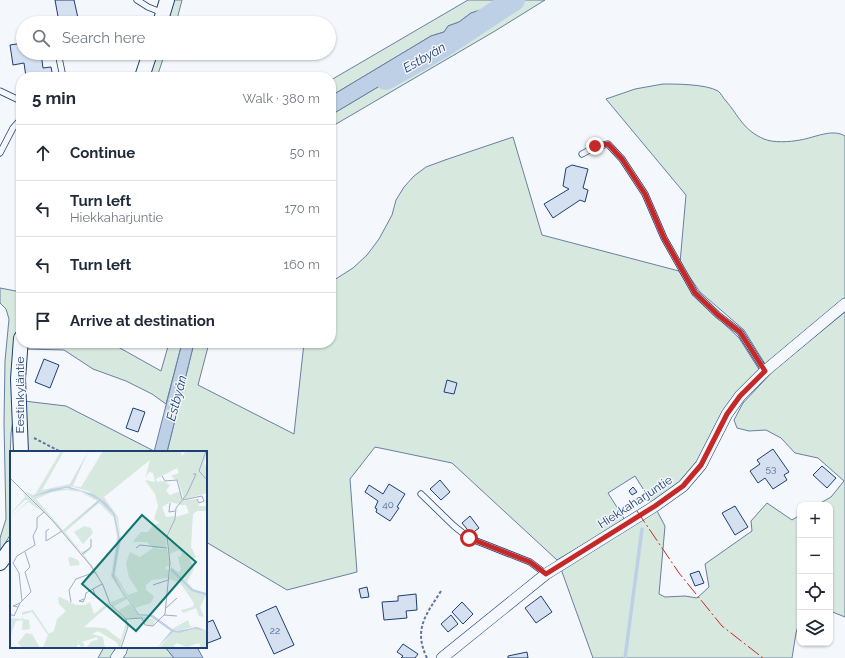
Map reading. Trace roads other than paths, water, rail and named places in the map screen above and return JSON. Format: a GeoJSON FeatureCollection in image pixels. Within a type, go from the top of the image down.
{"type":"FeatureCollection","features":[{"type":"Feature","properties":{"kind":"street"},"geometry":{"type":"LineString","coordinates":[[144,72],[148,60]]}},
{"type":"Feature","properties":{"kind":"street","name":"Hiekkaharjuntie"},"geometry":{"type":"LineString","coordinates":[[442,658],[546,574],[655,506],[683,486],[701,465],[727,414],[740,396],[765,371],[845,304]]}},
{"type":"Feature","properties":{"kind":"street","name":"Eestinkyläntie"},"geometry":{"type":"LineString","coordinates":[[20,348],[18,379],[20,451]]}},
{"type":"Feature","properties":{"kind":"street"},"geometry":{"type":"LineString","coordinates":[[0,563],[10,549]]}},
{"type":"Feature","properties":{"kind":"street"},"geometry":{"type":"LineString","coordinates":[[116,658],[122,648]]}},
{"type":"Feature","properties":{"kind":"lane"},"geometry":{"type":"LineString","coordinates":[[137,0],[148,7],[163,12]]}},
{"type":"Feature","properties":{"kind":"lane"},"geometry":{"type":"LineString","coordinates":[[59,60],[62,72]]}},
{"type":"Feature","properties":{"kind":"lane"},"geometry":{"type":"LineString","coordinates":[[0,91],[16,99]]}},
{"type":"Feature","properties":{"kind":"lane"},"geometry":{"type":"LineString","coordinates":[[0,153],[16,125]]}},
{"type":"Feature","properties":{"kind":"lane"},"geometry":{"type":"LineString","coordinates":[[582,154],[595,146],[608,144],[622,159],[645,194],[664,238],[695,293],[718,315],[740,332],[765,371]]}},
{"type":"Feature","properties":{"kind":"lane"},"geometry":{"type":"LineString","coordinates":[[421,494],[454,526],[469,538],[530,562],[546,574]]}},
{"type":"Feature","properties":{"kind":"water"},"geometry":{"type":"Polygon","coordinates":[[[499,0],[523,0],[478,27],[444,45],[431,49],[403,72],[336,112],[336,93],[431,36],[444,32],[448,26],[459,22],[471,13],[487,8],[499,0]]]}},
{"type":"Feature","properties":{"kind":"water"},"geometry":{"type":"Polygon","coordinates":[[[181,348],[193,348],[167,451],[154,451],[181,348]]]}},
{"type":"Feature","properties":{"kind":"water"},"geometry":{"type":"Polygon","coordinates":[[[166,648],[198,648],[203,658],[174,658],[166,648]]]}},
{"type":"Feature","properties":{"kind":"waterway","name":"Estbyån"},"geometry":{"type":"LineString","coordinates":[[386,79],[441,48],[514,0]]}},
{"type":"Feature","properties":{"kind":"waterway"},"geometry":{"type":"LineString","coordinates":[[625,658],[642,529]]}}]}
